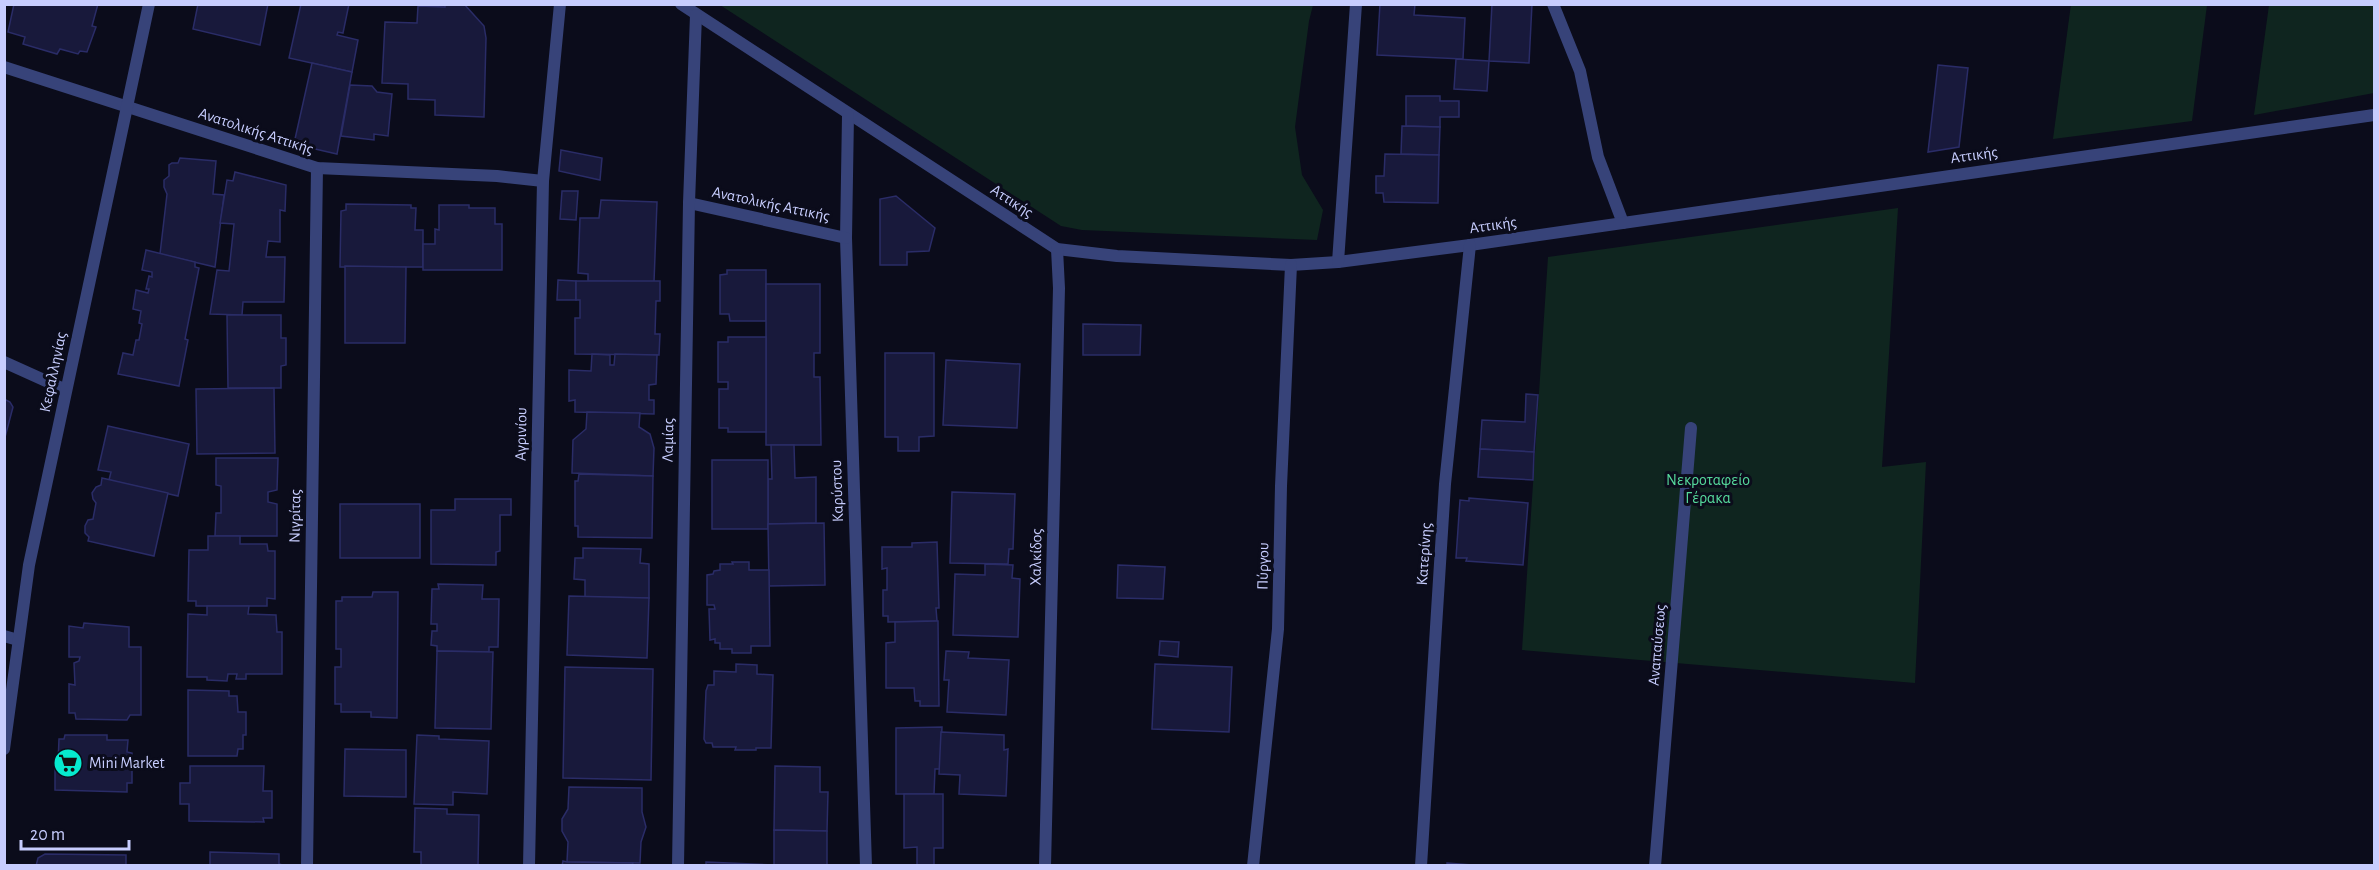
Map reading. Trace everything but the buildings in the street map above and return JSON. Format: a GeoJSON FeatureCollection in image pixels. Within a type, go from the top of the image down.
{"type":"FeatureCollection","features":[{"type":"Feature","properties":{"kind":"street","name":"Κεφαλληνίας"},"geometry":{"type":"LineString","coordinates":[[4,749],[29,565],[149,4]]}},
{"type":"Feature","properties":{"kind":"street","name":"Αγρινίου"},"geometry":{"type":"LineString","coordinates":[[529,866],[543,181],[560,4]]}},
{"type":"Feature","properties":{"kind":"street","name":"Αττικής"},"geometry":{"type":"LineString","coordinates":[[681,4],[848,115],[1057,249],[1117,256],[1291,265],[1338,262],[2374,115]]}},
{"type":"Feature","properties":{"kind":"street"},"geometry":{"type":"LineString","coordinates":[[1338,262],[1356,4]]}},
{"type":"Feature","properties":{"kind":"street"},"geometry":{"type":"LineString","coordinates":[[1553,4],[1580,71],[1598,157],[1623,223]]}},
{"type":"Feature","properties":{"kind":"street","name":"Λαμίας"},"geometry":{"type":"LineString","coordinates":[[678,866],[689,203],[696,15]]}},
{"type":"Feature","properties":{"kind":"street","name":"Ανατολικής Αττικής"},"geometry":{"type":"LineString","coordinates":[[4,67],[317,168],[497,176],[543,181]]}},
{"type":"Feature","properties":{"kind":"street","name":"Καρύστου"},"geometry":{"type":"LineString","coordinates":[[848,115],[846,238],[866,866]]}},
{"type":"Feature","properties":{"kind":"street","name":"Νιγρίτας"},"geometry":{"type":"LineString","coordinates":[[307,866],[317,168]]}},
{"type":"Feature","properties":{"kind":"street","name":"Ανατολικής Αττικής"},"geometry":{"type":"LineString","coordinates":[[689,203],[846,238]]}},
{"type":"Feature","properties":{"kind":"street","name":"Κατερίνης"},"geometry":{"type":"LineString","coordinates":[[1421,866],[1445,484],[1470,245]]}},
{"type":"Feature","properties":{"kind":"street","name":"Χαλκίδος"},"geometry":{"type":"LineString","coordinates":[[1045,866],[1059,288],[1057,249]]}},
{"type":"Feature","properties":{"kind":"street","name":"Πύργου"},"geometry":{"type":"LineString","coordinates":[[1252,866],[1278,629],[1281,486],[1291,265]]}},
{"type":"Feature","properties":{"kind":"street"},"geometry":{"type":"LineString","coordinates":[[4,362],[66,390]]}},
{"type":"Feature","properties":{"kind":"street","name":"Αναπαύσεως"},"geometry":{"type":"LineString","coordinates":[[1655,866],[1691,428]]}},
{"type":"Feature","properties":{"kind":"street"},"geometry":{"type":"LineString","coordinates":[[4,636],[18,640]]}},
{"type":"Feature","properties":{"kind":"green space"},"geometry":{"type":"Polygon","coordinates":[[[2071,4],[2207,5],[2192,121],[2053,139],[2071,4]]]}},
{"type":"Feature","properties":{"kind":"green space"},"geometry":{"type":"Polygon","coordinates":[[[720,5],[1313,5],[1295,127],[1302,175],[1323,210],[1317,240],[1082,230],[1061,226],[720,5]]]}},
{"type":"Feature","properties":{"kind":"green space"},"geometry":{"type":"Polygon","coordinates":[[[2269,5],[2374,5],[2374,93],[2254,115],[2269,5]]]}},
{"type":"Feature","properties":{"kind":"green space","name":"Νεκροταφείο Γέρακα"},"geometry":{"type":"Polygon","coordinates":[[[1898,208],[1882,467],[1926,462],[1915,683],[1522,650],[1548,257],[1898,208]]]}},
{"type":"Feature","properties":{"kind":"place","name":"Mini Market"},"geometry":{"type":"Point","coordinates":[68,763]}}]}
